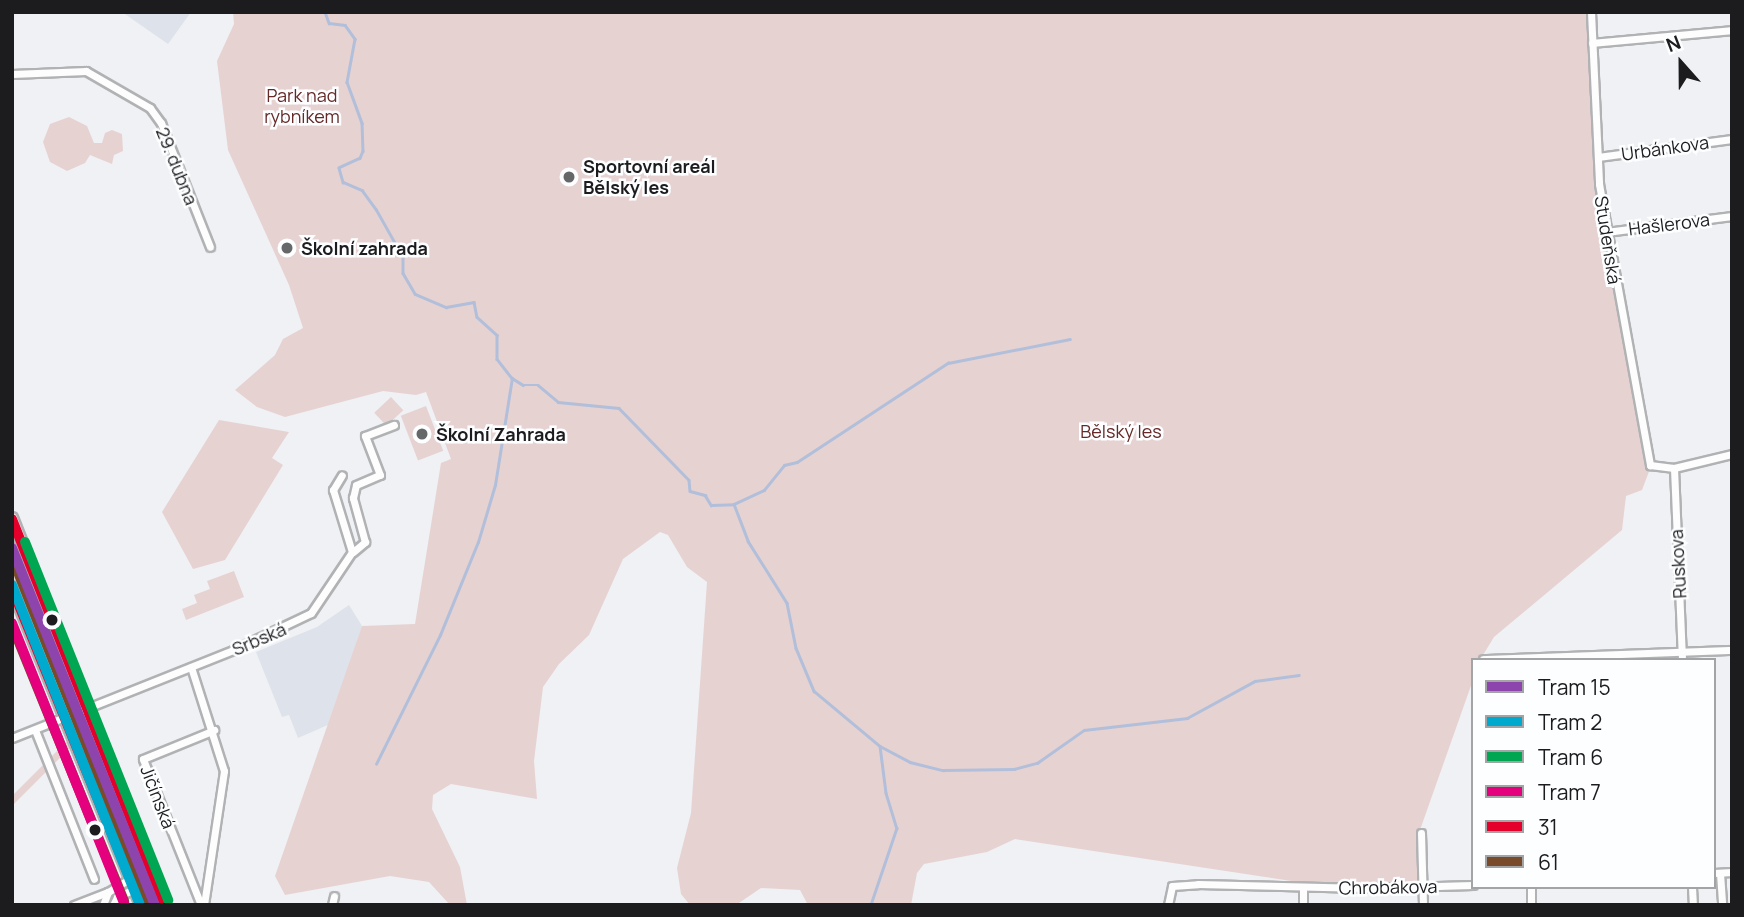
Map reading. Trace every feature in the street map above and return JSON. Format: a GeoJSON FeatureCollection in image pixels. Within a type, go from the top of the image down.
{"type":"FeatureCollection","features":[{"type":"Feature","properties":{"kind":"street","name":"Studeňská"},"geometry":{"type":"LineString","coordinates":[[1591,12],[1598,158],[1606,232],[1650,466],[1674,468]]}},
{"type":"Feature","properties":{"kind":"street"},"geometry":{"type":"LineString","coordinates":[[1592,43],[1732,30]]}},
{"type":"Feature","properties":{"kind":"street","name":"29. dubna"},"geometry":{"type":"LineString","coordinates":[[12,74],[86,71],[149,108],[161,123],[210,247]]}},
{"type":"Feature","properties":{"kind":"street","name":"Urbánkova"},"geometry":{"type":"LineString","coordinates":[[1598,158],[1732,139]]}},
{"type":"Feature","properties":{"kind":"street","name":"Hašlerova"},"geometry":{"type":"LineString","coordinates":[[1606,232],[1732,216]]}},
{"type":"Feature","properties":{"kind":"street","name":"Srbská"},"geometry":{"type":"LineString","coordinates":[[12,738],[300,621],[319,605],[352,552],[365,542],[353,498],[356,485],[380,475],[365,436],[394,425]]}},
{"type":"Feature","properties":{"kind":"street"},"geometry":{"type":"LineString","coordinates":[[1674,468],[1732,454]]}},
{"type":"Feature","properties":{"kind":"street","name":"Ruskova"},"geometry":{"type":"LineString","coordinates":[[1674,468],[1682,656]]}},
{"type":"Feature","properties":{"kind":"street"},"geometry":{"type":"LineString","coordinates":[[342,475],[333,490],[352,552]]}},
{"type":"Feature","properties":{"kind":"street"},"geometry":{"type":"LineString","coordinates":[[12,519],[165,905]]}},
{"type":"Feature","properties":{"kind":"street"},"geometry":{"type":"LineString","coordinates":[[12,587],[141,905]]}},
{"type":"Feature","properties":{"kind":"street"},"geometry":{"type":"LineString","coordinates":[[1549,658],[1682,656],[1732,650]]}},
{"type":"Feature","properties":{"kind":"street","name":"Jičínská"},"geometry":{"type":"LineString","coordinates":[[191,667],[214,730],[224,771],[203,905]]}},
{"type":"Feature","properties":{"kind":"street"},"geometry":{"type":"LineString","coordinates":[[35,730],[94,879]]}},
{"type":"Feature","properties":{"kind":"street","name":"Jičínská"},"geometry":{"type":"LineString","coordinates":[[203,905],[143,759],[214,730]]}},
{"type":"Feature","properties":{"kind":"street"},"geometry":{"type":"LineString","coordinates":[[1421,833],[1423,905]]}},
{"type":"Feature","properties":{"kind":"street"},"geometry":{"type":"LineString","coordinates":[[1722,905],[1717,873],[1732,873]]}},
{"type":"Feature","properties":{"kind":"street"},"geometry":{"type":"LineString","coordinates":[[74,905],[132,884]]}},
{"type":"Feature","properties":{"kind":"street"},"geometry":{"type":"LineString","coordinates":[[113,905],[117,897],[132,884]]}},
{"type":"Feature","properties":{"kind":"street","name":"Chrobákova"},"geometry":{"type":"LineString","coordinates":[[1168,905],[1172,886],[1471,885]]}},
{"type":"Feature","properties":{"kind":"street"},"geometry":{"type":"LineString","coordinates":[[1303,887],[1303,905]]}},
{"type":"Feature","properties":{"kind":"street"},"geometry":{"type":"LineString","coordinates":[[103,905],[108,892]]}},
{"type":"Feature","properties":{"kind":"street"},"geometry":{"type":"LineString","coordinates":[[332,905],[334,896]]}},
{"type":"Feature","properties":{"kind":"shaded area"},"geometry":{"type":"Polygon","coordinates":[[[122,12],[191,12],[168,44],[122,12]]]}},
{"type":"Feature","properties":{"kind":"shaded area"},"geometry":{"type":"Polygon","coordinates":[[[349,605],[362,626],[330,724],[298,738],[289,715],[282,717],[256,652],[317,627],[349,605]]]}},
{"type":"Feature","properties":{"kind":"green space","name":"Bělský les"},"geometry":{"type":"Polygon","coordinates":[[[233,12],[1594,12],[1603,181],[1625,324],[1653,461],[1642,490],[1626,496],[1622,530],[1494,637],[1481,658],[1471,658],[1471,686],[1420,830],[1420,891],[1351,890],[1015,839],[987,852],[924,864],[917,873],[911,905],[808,905],[800,890],[761,888],[736,905],[690,905],[681,894],[677,868],[691,813],[707,582],[687,567],[668,535],[660,532],[623,559],[589,635],[559,664],[543,687],[534,761],[537,799],[451,784],[433,795],[432,809],[460,867],[467,905],[450,905],[429,882],[390,876],[285,895],[275,876],[362,626],[415,624],[441,463],[451,459],[426,392],[416,395],[383,391],[285,417],[257,407],[235,390],[275,355],[283,339],[303,328],[289,285],[228,150],[217,61],[234,24],[233,12]]]}},
{"type":"Feature","properties":{"kind":"green space"},"geometry":{"type":"Polygon","coordinates":[[[69,117],[87,126],[94,143],[102,143],[105,133],[112,130],[122,134],[123,151],[114,155],[112,164],[90,155],[85,163],[67,171],[50,162],[43,142],[50,124],[69,117]]]}},
{"type":"Feature","properties":{"kind":"green space"},"geometry":{"type":"Polygon","coordinates":[[[391,397],[403,410],[386,426],[374,413],[391,397]]]}},
{"type":"Feature","properties":{"kind":"green space","name":"Školní Zahrada"},"geometry":{"type":"Polygon","coordinates":[[[426,406],[443,451],[418,460],[401,416],[426,406]]]}},
{"type":"Feature","properties":{"kind":"green space"},"geometry":{"type":"Polygon","coordinates":[[[219,420],[289,432],[272,458],[283,465],[225,560],[193,569],[162,512],[219,420]]]}},
{"type":"Feature","properties":{"kind":"green space"},"geometry":{"type":"Polygon","coordinates":[[[12,532],[74,686],[12,540],[12,532]]]}},
{"type":"Feature","properties":{"kind":"green space"},"geometry":{"type":"Polygon","coordinates":[[[12,564],[62,691],[60,692],[12,574],[12,564]]]}},
{"type":"Feature","properties":{"kind":"green space"},"geometry":{"type":"Polygon","coordinates":[[[234,571],[244,597],[186,620],[182,609],[197,603],[194,595],[210,589],[207,581],[234,571]]]}},
{"type":"Feature","properties":{"kind":"green space"},"geometry":{"type":"Polygon","coordinates":[[[85,723],[90,728],[12,806],[12,796],[85,723]]]}},
{"type":"Feature","properties":{"kind":"green space"},"geometry":{"type":"Polygon","coordinates":[[[76,726],[148,905],[144,905],[76,726]]]}},
{"type":"Feature","properties":{"kind":"waterway"},"geometry":{"type":"LineString","coordinates":[[325,12],[329,23],[345,25],[355,39],[347,82],[362,123],[363,151],[360,158],[339,168],[343,182],[362,190],[376,209],[403,257],[403,273],[415,294],[446,307],[474,302],[477,317],[497,335],[497,359],[512,378],[523,385],[538,385],[558,402],[619,408],[689,480],[690,491],[705,495],[711,505],[734,504],[764,490],[784,465],[797,462],[948,363],[1070,339]]}},
{"type":"Feature","properties":{"kind":"waterway"},"geometry":{"type":"LineString","coordinates":[[376,764],[440,635],[478,542],[495,485],[512,378]]}},
{"type":"Feature","properties":{"kind":"waterway"},"geometry":{"type":"LineString","coordinates":[[734,504],[748,541],[787,603],[796,648],[814,691],[880,746],[886,793],[897,828],[871,905]]}},
{"type":"Feature","properties":{"kind":"waterway"},"geometry":{"type":"LineString","coordinates":[[880,746],[910,762],[943,770],[1014,769],[1037,763],[1084,730],[1187,718],[1255,681],[1299,675]]}},
{"type":"Feature","properties":{"kind":"tram line","name":"6"},"geometry":{"type":"LineString","coordinates":[[25,542],[168,900]]}},
{"type":"Feature","properties":{"kind":"tram line","name":"15"},"geometry":{"type":"LineString","coordinates":[[12,548],[155,905]]}},
{"type":"Feature","properties":{"kind":"tram line","name":"2"},"geometry":{"type":"LineString","coordinates":[[12,585],[140,905]]}},
{"type":"Feature","properties":{"kind":"tram line","name":"7"},"geometry":{"type":"LineString","coordinates":[[12,623],[125,905]]}},
{"type":"Feature","properties":{"kind":"transit line","name":"31"},"geometry":{"type":"LineString","coordinates":[[12,519],[165,905]]}},
{"type":"Feature","properties":{"kind":"transit line","name":"61"},"geometry":{"type":"LineString","coordinates":[[12,557],[150,905]]}},
{"type":"Feature","properties":{"kind":"transit line","name":"31"},"geometry":{"type":"LineString","coordinates":[[12,588],[137,896]]}},
{"type":"Feature","properties":{"kind":"transit line","name":"61"},"geometry":{"type":"LineString","coordinates":[[12,625],[124,901]]}},
{"type":"Feature","properties":{"kind":"place","name":"Sportovní areál Bělský les"},"geometry":{"type":"Point","coordinates":[569,177]}},
{"type":"Feature","properties":{"kind":"place","name":"Školní zahrada"},"geometry":{"type":"Point","coordinates":[287,248]}},
{"type":"Feature","properties":{"kind":"place","name":"Školní Zahrada"},"geometry":{"type":"Point","coordinates":[422,434]}},
{"type":"Feature","properties":{"kind":"park label","name":"Park nad rybníkem"},"geometry":{"type":"Point","coordinates":[302,106]}}]}
